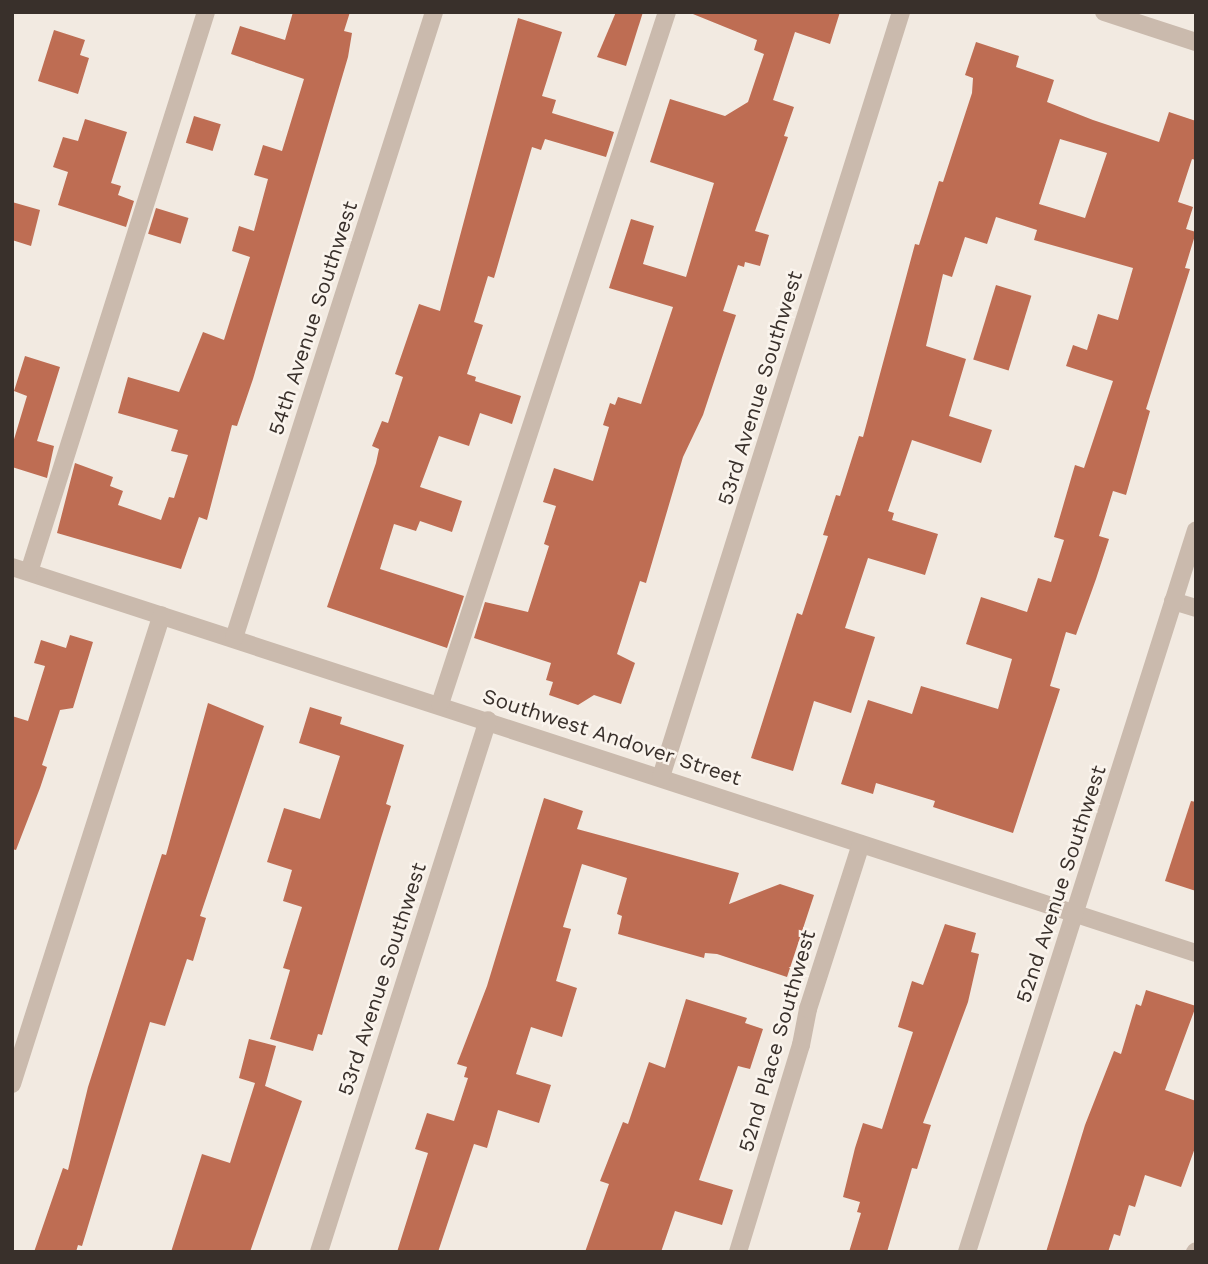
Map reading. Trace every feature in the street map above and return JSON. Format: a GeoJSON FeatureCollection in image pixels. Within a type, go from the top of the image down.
{"type":"FeatureCollection","features":[{"type":"Feature","properties":{"kind":"street"},"geometry":{"type":"LineString","coordinates":[[21,569],[206,12]]}},
{"type":"Feature","properties":{"kind":"street","name":"54th Avenue Southwest"},"geometry":{"type":"LineString","coordinates":[[234,638],[434,12]]}},
{"type":"Feature","properties":{"kind":"street"},"geometry":{"type":"LineString","coordinates":[[440,704],[667,12]]}},
{"type":"Feature","properties":{"kind":"street","name":"53rd Avenue Southwest"},"geometry":{"type":"LineString","coordinates":[[662,777],[901,12]]}},
{"type":"Feature","properties":{"kind":"street"},"geometry":{"type":"LineString","coordinates":[[1104,12],[1196,42]]}},
{"type":"Feature","properties":{"kind":"street","name":"52nd Avenue Southwest"},"geometry":{"type":"LineString","coordinates":[[967,1252],[1196,530]]}},
{"type":"Feature","properties":{"kind":"street","name":"Southwest Andover Street"},"geometry":{"type":"LineString","coordinates":[[21,569],[1196,953]]}},
{"type":"Feature","properties":{"kind":"street"},"geometry":{"type":"LineString","coordinates":[[1174,601],[1196,608]]}},
{"type":"Feature","properties":{"kind":"street"},"geometry":{"type":"LineString","coordinates":[[12,1084],[162,615]]}},
{"type":"Feature","properties":{"kind":"street","name":"53rd Avenue Southwest"},"geometry":{"type":"LineString","coordinates":[[319,1252],[488,720]]}},
{"type":"Feature","properties":{"kind":"street","name":"52nd Place Southwest"},"geometry":{"type":"LineString","coordinates":[[738,1252],[801,1045],[808,1009],[861,844]]}},
{"type":"Feature","properties":{"kind":"building"},"geometry":{"type":"Polygon","coordinates":[[[293,12],[350,12],[344,31],[352,33],[348,57],[253,379],[237,426],[232,425],[207,520],[199,517],[181,569],[57,533],[75,463],[113,477],[110,486],[123,491],[118,505],[161,520],[169,497],[174,498],[188,455],[171,451],[178,430],[118,413],[128,377],[179,392],[203,332],[224,340],[250,257],[232,251],[239,226],[254,231],[268,179],[254,175],[263,145],[282,151],[304,79],[231,54],[240,26],[285,40],[293,12]]]}},
{"type":"Feature","properties":{"kind":"building"},"geometry":{"type":"Polygon","coordinates":[[[616,12],[643,12],[626,66],[597,57],[616,12]]]}},
{"type":"Feature","properties":{"kind":"building"},"geometry":{"type":"Polygon","coordinates":[[[688,12],[840,12],[830,44],[795,32],[773,100],[794,107],[784,136],[788,137],[755,231],[769,235],[760,266],[745,262],[744,267],[738,265],[723,311],[736,315],[703,415],[683,457],[646,583],[640,581],[617,654],[635,663],[621,704],[594,695],[578,705],[549,695],[553,682],[546,680],[551,663],[474,638],[485,602],[528,612],[549,546],[544,544],[556,506],[543,502],[554,468],[593,481],[609,427],[603,425],[610,403],[615,405],[618,397],[641,404],[673,307],[609,288],[631,219],[654,226],[643,264],[686,277],[714,183],[650,162],[670,99],[725,116],[748,102],[764,54],[754,50],[757,40],[688,12]]]}},
{"type":"Feature","properties":{"kind":"building"},"geometry":{"type":"Polygon","coordinates":[[[518,18],[562,32],[542,96],[556,100],[552,113],[614,132],[606,157],[545,139],[541,150],[532,147],[494,278],[488,276],[474,322],[483,325],[467,374],[476,377],[475,381],[521,396],[512,424],[480,413],[469,446],[439,436],[420,487],[462,501],[452,532],[420,521],[416,531],[394,524],[380,569],[464,596],[447,648],[327,607],[376,463],[379,449],[372,446],[382,421],[388,423],[403,377],[395,374],[419,304],[440,311],[518,18]]]}},
{"type":"Feature","properties":{"kind":"building"},"geometry":{"type":"Polygon","coordinates":[[[54,30],[85,40],[80,55],[89,58],[78,94],[38,81],[54,30]]]}},
{"type":"Feature","properties":{"kind":"building"},"geometry":{"type":"Polygon","coordinates":[[[976,42],[1019,56],[1016,67],[1054,80],[1047,102],[1093,120],[1159,142],[1169,112],[1196,121],[1196,160],[1192,159],[1178,202],[1193,207],[1186,229],[1196,232],[1185,268],[1190,269],[1146,409],[1150,411],[1126,495],[1113,491],[1099,536],[1109,539],[1096,579],[1076,635],[1066,632],[1050,686],[1060,689],[1013,833],[933,807],[935,801],[876,783],[873,794],[841,784],[868,700],[912,714],[921,686],[998,709],[1012,659],[966,644],[981,597],[1027,612],[1038,578],[1051,582],[1064,540],[1054,537],[1075,465],[1084,468],[1113,381],[1066,366],[1073,345],[1087,350],[1098,314],[1118,320],[1133,268],[1034,240],[1037,230],[996,217],[987,244],[965,237],[952,277],[943,274],[926,346],[966,359],[949,416],[992,430],[981,463],[912,440],[888,511],[894,513],[892,520],[938,534],[925,575],[868,558],[845,628],[875,637],[851,713],[814,701],[793,771],[751,758],[797,613],[802,615],[828,536],[823,535],[836,495],[840,496],[859,436],[863,437],[915,244],[919,245],[939,181],[943,182],[972,93],[973,78],[965,75],[976,42]],[[1060,139],[1039,204],[1085,218],[1107,153],[1060,139]]]}},
{"type":"Feature","properties":{"kind":"building"},"geometry":{"type":"Polygon","coordinates":[[[194,116],[221,124],[213,151],[186,143],[194,116]]]}},
{"type":"Feature","properties":{"kind":"building"},"geometry":{"type":"Polygon","coordinates":[[[85,119],[127,132],[111,183],[121,186],[118,195],[134,201],[126,227],[58,205],[68,172],[53,167],[63,137],[78,141],[85,119]]]}},
{"type":"Feature","properties":{"kind":"building"},"geometry":{"type":"Polygon","coordinates":[[[12,202],[40,210],[31,246],[12,240],[12,202]]]}},
{"type":"Feature","properties":{"kind":"building"},"geometry":{"type":"Polygon","coordinates":[[[156,208],[189,218],[181,244],[148,234],[156,208]]]}},
{"type":"Feature","properties":{"kind":"building"},"geometry":{"type":"Polygon","coordinates":[[[996,285],[1031,296],[1009,370],[973,360],[996,285]]]}},
{"type":"Feature","properties":{"kind":"building"},"geometry":{"type":"Polygon","coordinates":[[[25,356],[60,367],[37,441],[54,446],[47,478],[12,467],[12,446],[27,396],[14,391],[25,356]]]}},
{"type":"Feature","properties":{"kind":"building"},"geometry":{"type":"Polygon","coordinates":[[[70,635],[93,642],[73,708],[60,710],[42,765],[47,767],[40,788],[16,850],[12,849],[12,716],[28,721],[45,666],[34,663],[41,640],[66,648],[70,635]]]}},
{"type":"Feature","properties":{"kind":"building"},"geometry":{"type":"Polygon","coordinates":[[[208,703],[264,726],[200,916],[206,918],[193,961],[187,959],[165,1026],[150,1022],[82,1246],[78,1245],[76,1252],[34,1252],[63,1168],[68,1170],[88,1087],[162,854],[166,855],[208,703]]]}},
{"type":"Feature","properties":{"kind":"building"},"geometry":{"type":"Polygon","coordinates":[[[310,707],[342,717],[340,724],[404,745],[386,804],[391,806],[322,1035],[318,1034],[313,1051],[270,1039],[290,970],[283,968],[302,907],[283,901],[292,870],[267,862],[284,808],[320,819],[340,756],[299,743],[310,707]]]}},
{"type":"Feature","properties":{"kind":"building"},"geometry":{"type":"Polygon","coordinates":[[[544,798],[583,811],[577,829],[739,873],[729,904],[780,884],[814,895],[787,977],[717,954],[705,953],[704,958],[618,934],[622,916],[617,914],[627,878],[582,864],[563,927],[571,929],[556,981],[577,988],[562,1037],[531,1027],[516,1074],[551,1085],[539,1123],[498,1110],[487,1148],[474,1144],[438,1252],[397,1252],[428,1153],[415,1149],[427,1113],[454,1121],[468,1078],[464,1077],[467,1067],[457,1064],[487,986],[544,798]]]}},
{"type":"Feature","properties":{"kind":"building"},"geometry":{"type":"Polygon","coordinates":[[[1191,801],[1196,802],[1196,891],[1165,881],[1191,801]]]}},
{"type":"Feature","properties":{"kind":"building"},"geometry":{"type":"Polygon","coordinates":[[[945,924],[976,933],[971,952],[979,954],[968,1002],[923,1123],[931,1125],[917,1169],[912,1168],[887,1252],[849,1252],[861,1213],[857,1212],[860,1202],[843,1197],[855,1148],[863,1123],[882,1129],[913,1032],[898,1027],[912,981],[923,985],[945,924]]]}},
{"type":"Feature","properties":{"kind":"building"},"geometry":{"type":"Polygon","coordinates":[[[1146,990],[1196,1006],[1165,1090],[1196,1101],[1196,1145],[1181,1187],[1145,1175],[1135,1207],[1129,1205],[1120,1236],[1114,1234],[1108,1252],[1046,1252],[1085,1125],[1114,1051],[1121,1054],[1136,1004],[1141,1006],[1146,990]]]}},
{"type":"Feature","properties":{"kind":"building"},"geometry":{"type":"Polygon","coordinates":[[[686,999],[747,1018],[745,1023],[763,1029],[750,1069],[738,1066],[699,1180],[733,1190],[722,1225],[675,1211],[661,1252],[585,1252],[609,1184],[600,1181],[623,1122],[628,1124],[649,1062],[665,1068],[686,999]]]}},
{"type":"Feature","properties":{"kind":"building"},"geometry":{"type":"Polygon","coordinates":[[[249,1039],[276,1046],[265,1086],[302,1101],[250,1252],[171,1252],[202,1154],[230,1163],[255,1083],[239,1078],[249,1039]]]}}]}
